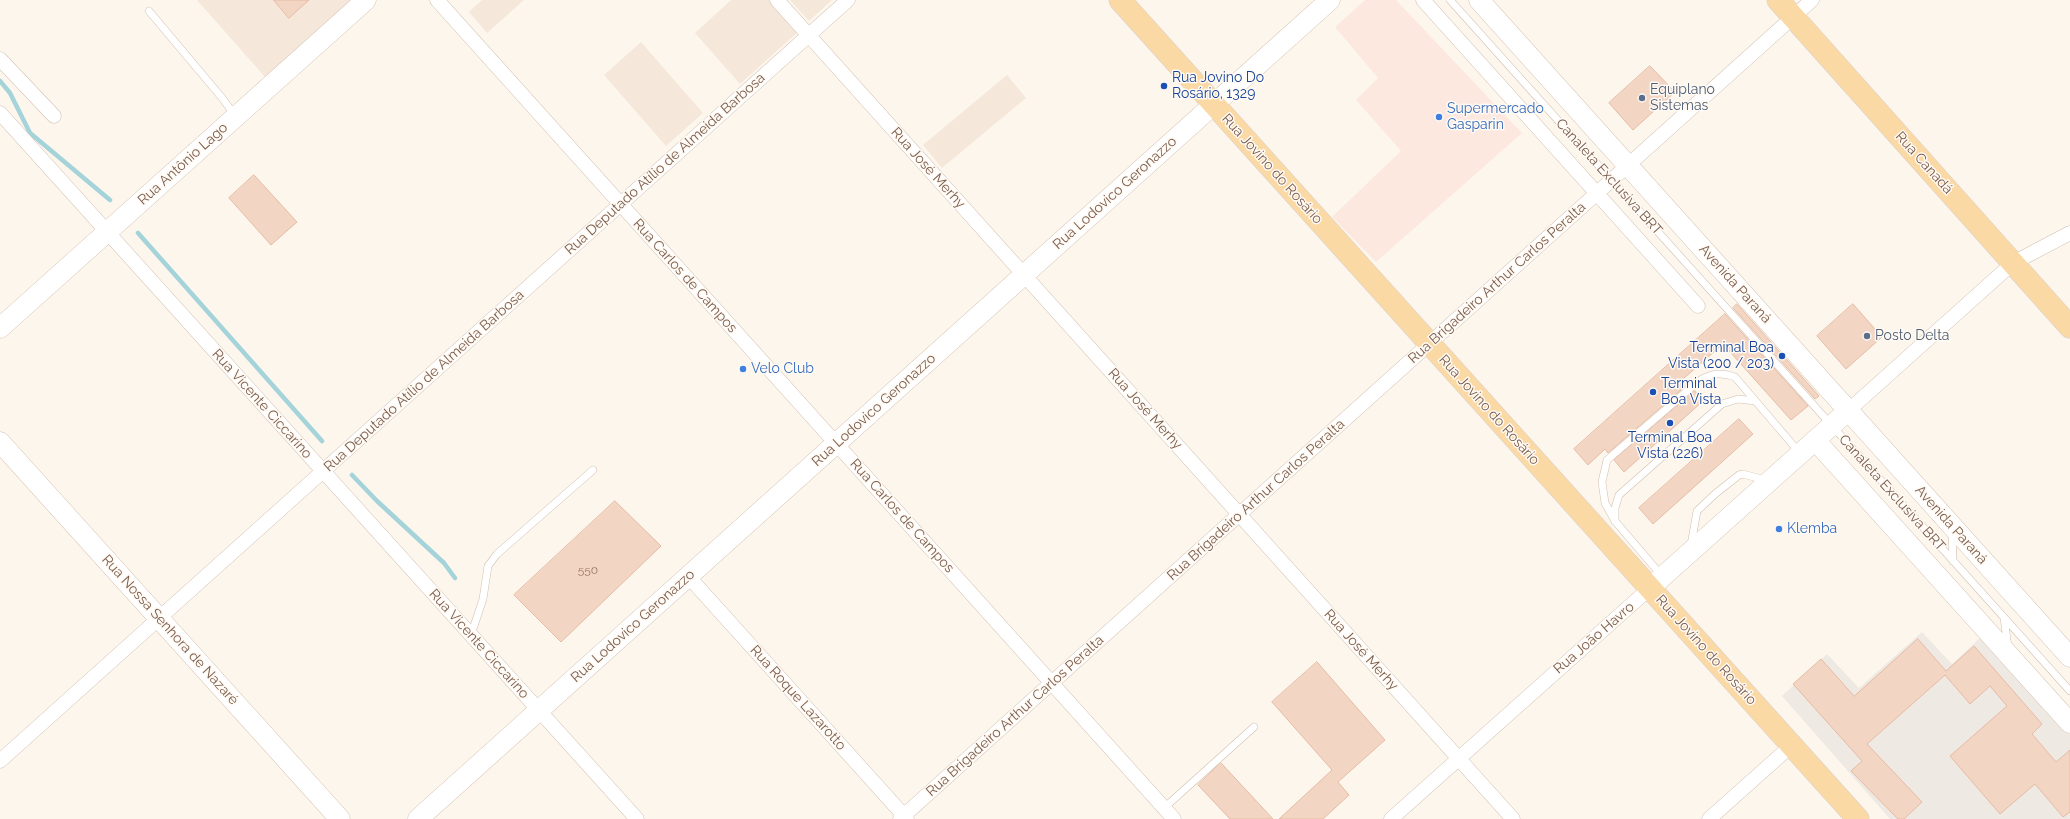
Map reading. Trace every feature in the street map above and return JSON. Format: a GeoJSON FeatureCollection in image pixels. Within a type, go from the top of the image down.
{"type":"FeatureCollection","features":[{"type":"Feature","properties":{"kind":"main road","name":"Rua Jovino do Rosário"},"geometry":{"type":"LineString","coordinates":[[1120,0],[1430,344],[1657,583],[1792,746],[1858,819]]}},
{"type":"Feature","properties":{"kind":"main road","name":"Rua Canadá"},"geometry":{"type":"LineString","coordinates":[[1778,0],[2070,327]]}},
{"type":"Feature","properties":{"kind":"street","name":"Rua Antônio Lago"},"geometry":{"type":"LineString","coordinates":[[0,328],[366,0]]}},
{"type":"Feature","properties":{"kind":"street","name":"Rua Carlos de Campos"},"geometry":{"type":"LineString","coordinates":[[437,0],[1174,819]]}},
{"type":"Feature","properties":{"kind":"street","name":"Rua José Merhy"},"geometry":{"type":"LineString","coordinates":[[777,0],[1513,819]]}},
{"type":"Feature","properties":{"kind":"street","name":"Rua Deputado Atílio de Almeida Barbosa"},"geometry":{"type":"LineString","coordinates":[[0,761],[848,0]]}},
{"type":"Feature","properties":{"kind":"street","name":"Rua Lodovico Geronazzo"},"geometry":{"type":"LineString","coordinates":[[418,819],[1330,0]]}},
{"type":"Feature","properties":{"kind":"street"},"geometry":{"type":"LineString","coordinates":[[1423,0],[1698,306]]}},
{"type":"Feature","properties":{"kind":"street","name":"Avenida Paraná"},"geometry":{"type":"LineString","coordinates":[[1479,0],[2069,655]]}},
{"type":"Feature","properties":{"kind":"street","name":"Rua Brigadeiro Arthur Carlos Peralta"},"geometry":{"type":"LineString","coordinates":[[904,818],[1239,514],[1812,0]]}},
{"type":"Feature","properties":{"kind":"street"},"geometry":{"type":"LineString","coordinates":[[0,59],[54,116]]}},
{"type":"Feature","properties":{"kind":"street","name":"Rua Vicente Ciccarino"},"geometry":{"type":"LineString","coordinates":[[0,113],[637,819]]}},
{"type":"Feature","properties":{"kind":"street"},"geometry":{"type":"LineString","coordinates":[[1849,410],[2013,263],[2070,232]]}},
{"type":"Feature","properties":{"kind":"street","name":"Rua João Havro"},"geometry":{"type":"LineString","coordinates":[[1391,819],[1849,410]]}},
{"type":"Feature","properties":{"kind":"street"},"geometry":{"type":"LineString","coordinates":[[1815,440],[2070,723]]}},
{"type":"Feature","properties":{"kind":"street","name":"Rua Nossa Senhora de Nazaré"},"geometry":{"type":"LineString","coordinates":[[0,442],[340,819]]}},
{"type":"Feature","properties":{"kind":"street","name":"Rua Roque Lazarotto"},"geometry":{"type":"LineString","coordinates":[[688,576],[904,818]]}},
{"type":"Feature","properties":{"kind":"street"},"geometry":{"type":"LineString","coordinates":[[1709,819],[1792,746]]}},
{"type":"Feature","properties":{"kind":"lane","name":"Canaleta Exclusiva BRT"},"geometry":{"type":"LineString","coordinates":[[1450,0],[2070,691]]}},
{"type":"Feature","properties":{"kind":"lane"},"geometry":{"type":"LineString","coordinates":[[149,11],[223,98],[236,117]]}},
{"type":"Feature","properties":{"kind":"lane"},"geometry":{"type":"LineString","coordinates":[[1657,583],[1615,521],[1605,503],[1602,482],[1607,460],[1700,380],[1712,374],[1723,373],[1735,376],[1800,454]]}},
{"type":"Feature","properties":{"kind":"lane"},"geometry":{"type":"LineString","coordinates":[[1615,521],[1615,508],[1619,495],[1722,404],[1738,399],[1755,401]]}},
{"type":"Feature","properties":{"kind":"lane"},"geometry":{"type":"LineString","coordinates":[[471,635],[483,599],[488,566],[497,554],[592,470]]}},
{"type":"Feature","properties":{"kind":"lane"},"geometry":{"type":"LineString","coordinates":[[1690,553],[1697,511],[1715,494],[1739,475],[1743,474],[1770,481]]}},
{"type":"Feature","properties":{"kind":"lane","name":"Canaleta Exclusiva BRT"},"geometry":{"type":"LineString","coordinates":[[1952,526],[1953,561]]}},
{"type":"Feature","properties":{"kind":"lane"},"geometry":{"type":"LineString","coordinates":[[2004,617],[2009,655]]}},
{"type":"Feature","properties":{"kind":"lane"},"geometry":{"type":"LineString","coordinates":[[1164,808],[1254,727]]}},
{"type":"Feature","properties":{"kind":"shaded area"},"geometry":{"type":"Polygon","coordinates":[[[197,0],[352,0],[265,77],[197,0]]]}},
{"type":"Feature","properties":{"kind":"shaded area"},"geometry":{"type":"Polygon","coordinates":[[[482,0],[524,0],[487,33],[469,12],[482,0]]]}},
{"type":"Feature","properties":{"kind":"shaded area"},"geometry":{"type":"Polygon","coordinates":[[[731,0],[772,0],[799,31],[740,84],[695,33],[731,0]]]}},
{"type":"Feature","properties":{"kind":"shaded area"},"geometry":{"type":"Polygon","coordinates":[[[790,0],[832,0],[809,21],[790,0]]]}},
{"type":"Feature","properties":{"kind":"shaded area","name":"Supermercado Gasparin"},"geometry":{"type":"Polygon","coordinates":[[[1365,0],[1396,0],[1522,133],[1376,262],[1332,217],[1401,151],[1356,100],[1378,78],[1335,27],[1365,0]]]}},
{"type":"Feature","properties":{"kind":"shaded area"},"geometry":{"type":"Polygon","coordinates":[[[641,42],[703,113],[666,146],[604,75],[641,42]]]}},
{"type":"Feature","properties":{"kind":"shaded area"},"geometry":{"type":"Polygon","coordinates":[[[1007,75],[1026,98],[942,168],[923,145],[1007,75]]]}},
{"type":"Feature","properties":{"kind":"shaded area"},"geometry":{"type":"Polygon","coordinates":[[[1922,632],[1952,664],[1982,636],[2070,735],[2070,819],[1890,819],[1782,696],[1827,654],[1859,688],[1922,632]]]}},
{"type":"Feature","properties":{"kind":"building"},"geometry":{"type":"Polygon","coordinates":[[[274,0],[309,0],[289,18],[274,0]]]}},
{"type":"Feature","properties":{"kind":"building","name":"Equiplano Sistemas"},"geometry":{"type":"Polygon","coordinates":[[[1650,66],[1675,92],[1633,130],[1609,103],[1650,66]]]}},
{"type":"Feature","properties":{"kind":"building"},"geometry":{"type":"Polygon","coordinates":[[[254,175],[297,222],[271,245],[229,198],[254,175]]]}},
{"type":"Feature","properties":{"kind":"building"},"geometry":{"type":"Polygon","coordinates":[[[1737,304],[1819,396],[1815,399],[1733,308],[1737,304]]]}},
{"type":"Feature","properties":{"kind":"building","name":"Posto Delta"},"geometry":{"type":"Polygon","coordinates":[[[1853,304],[1882,337],[1846,369],[1817,336],[1853,304]]]}},
{"type":"Feature","properties":{"kind":"building","name":"Terminal Boa Vista"},"geometry":{"type":"Polygon","coordinates":[[[1725,314],[1808,406],[1791,420],[1723,344],[1683,379],[1688,384],[1608,453],[1605,449],[1588,465],[1574,449],[1725,314]]]}},
{"type":"Feature","properties":{"kind":"building"},"geometry":{"type":"Polygon","coordinates":[[[1695,391],[1703,401],[1624,472],[1614,460],[1695,391]]]}},
{"type":"Feature","properties":{"kind":"building","name":"Terminal Boa Vista"},"geometry":{"type":"Polygon","coordinates":[[[1739,419],[1753,434],[1653,524],[1639,508],[1739,419]]]}},
{"type":"Feature","properties":{"kind":"building"},"geometry":{"type":"Polygon","coordinates":[[[615,501],[661,546],[561,642],[514,595],[615,501]]]}},
{"type":"Feature","properties":{"kind":"building"},"geometry":{"type":"Polygon","coordinates":[[[1918,639],[1946,671],[1974,646],[2042,724],[2032,734],[2056,762],[2070,750],[2070,812],[2063,817],[2035,784],[2000,814],[1950,756],[2007,706],[1990,686],[1970,704],[1945,675],[1867,744],[1922,802],[1904,819],[1898,819],[1851,771],[1862,761],[1793,684],[1821,659],[1854,696],[1918,639]]]}},
{"type":"Feature","properties":{"kind":"building"},"geometry":{"type":"Polygon","coordinates":[[[1317,662],[1385,740],[1338,782],[1349,795],[1323,819],[1279,819],[1332,770],[1272,702],[1317,662]]]}},
{"type":"Feature","properties":{"kind":"building"},"geometry":{"type":"Polygon","coordinates":[[[1221,763],[1273,819],[1230,819],[1198,785],[1221,763]]]}},
{"type":"Feature","properties":{"kind":"waterway"},"geometry":{"type":"LineString","coordinates":[[0,81],[10,93],[30,133],[110,200]]}},
{"type":"Feature","properties":{"kind":"waterway"},"geometry":{"type":"LineString","coordinates":[[138,233],[322,441]]}},
{"type":"Feature","properties":{"kind":"waterway"},"geometry":{"type":"LineString","coordinates":[[352,475],[377,501],[444,563],[455,578]]}},
{"type":"Feature","properties":{"kind":"place","name":"Rua Jovino Do Rosário, 1329"},"geometry":{"type":"Point","coordinates":[1164,86]}},
{"type":"Feature","properties":{"kind":"place","name":"Equiplano Sistemas"},"geometry":{"type":"Point","coordinates":[1642,98]}},
{"type":"Feature","properties":{"kind":"place","name":"Supermercado Gasparin"},"geometry":{"type":"Point","coordinates":[1439,117]}},
{"type":"Feature","properties":{"kind":"place","name":"Posto Delta"},"geometry":{"type":"Point","coordinates":[1867,336]}},
{"type":"Feature","properties":{"kind":"place","name":"Terminal Boa Vista (200 / 203)"},"geometry":{"type":"Point","coordinates":[1782,356]}},
{"type":"Feature","properties":{"kind":"place","name":"Velo Club"},"geometry":{"type":"Point","coordinates":[743,369]}},
{"type":"Feature","properties":{"kind":"place","name":"Terminal Boa Vista"},"geometry":{"type":"Point","coordinates":[1653,392]}},
{"type":"Feature","properties":{"kind":"place","name":"Terminal Boa Vista (226)"},"geometry":{"type":"Point","coordinates":[1670,423]}},
{"type":"Feature","properties":{"kind":"place","name":"Klemba"},"geometry":{"type":"Point","coordinates":[1779,529]}}]}
